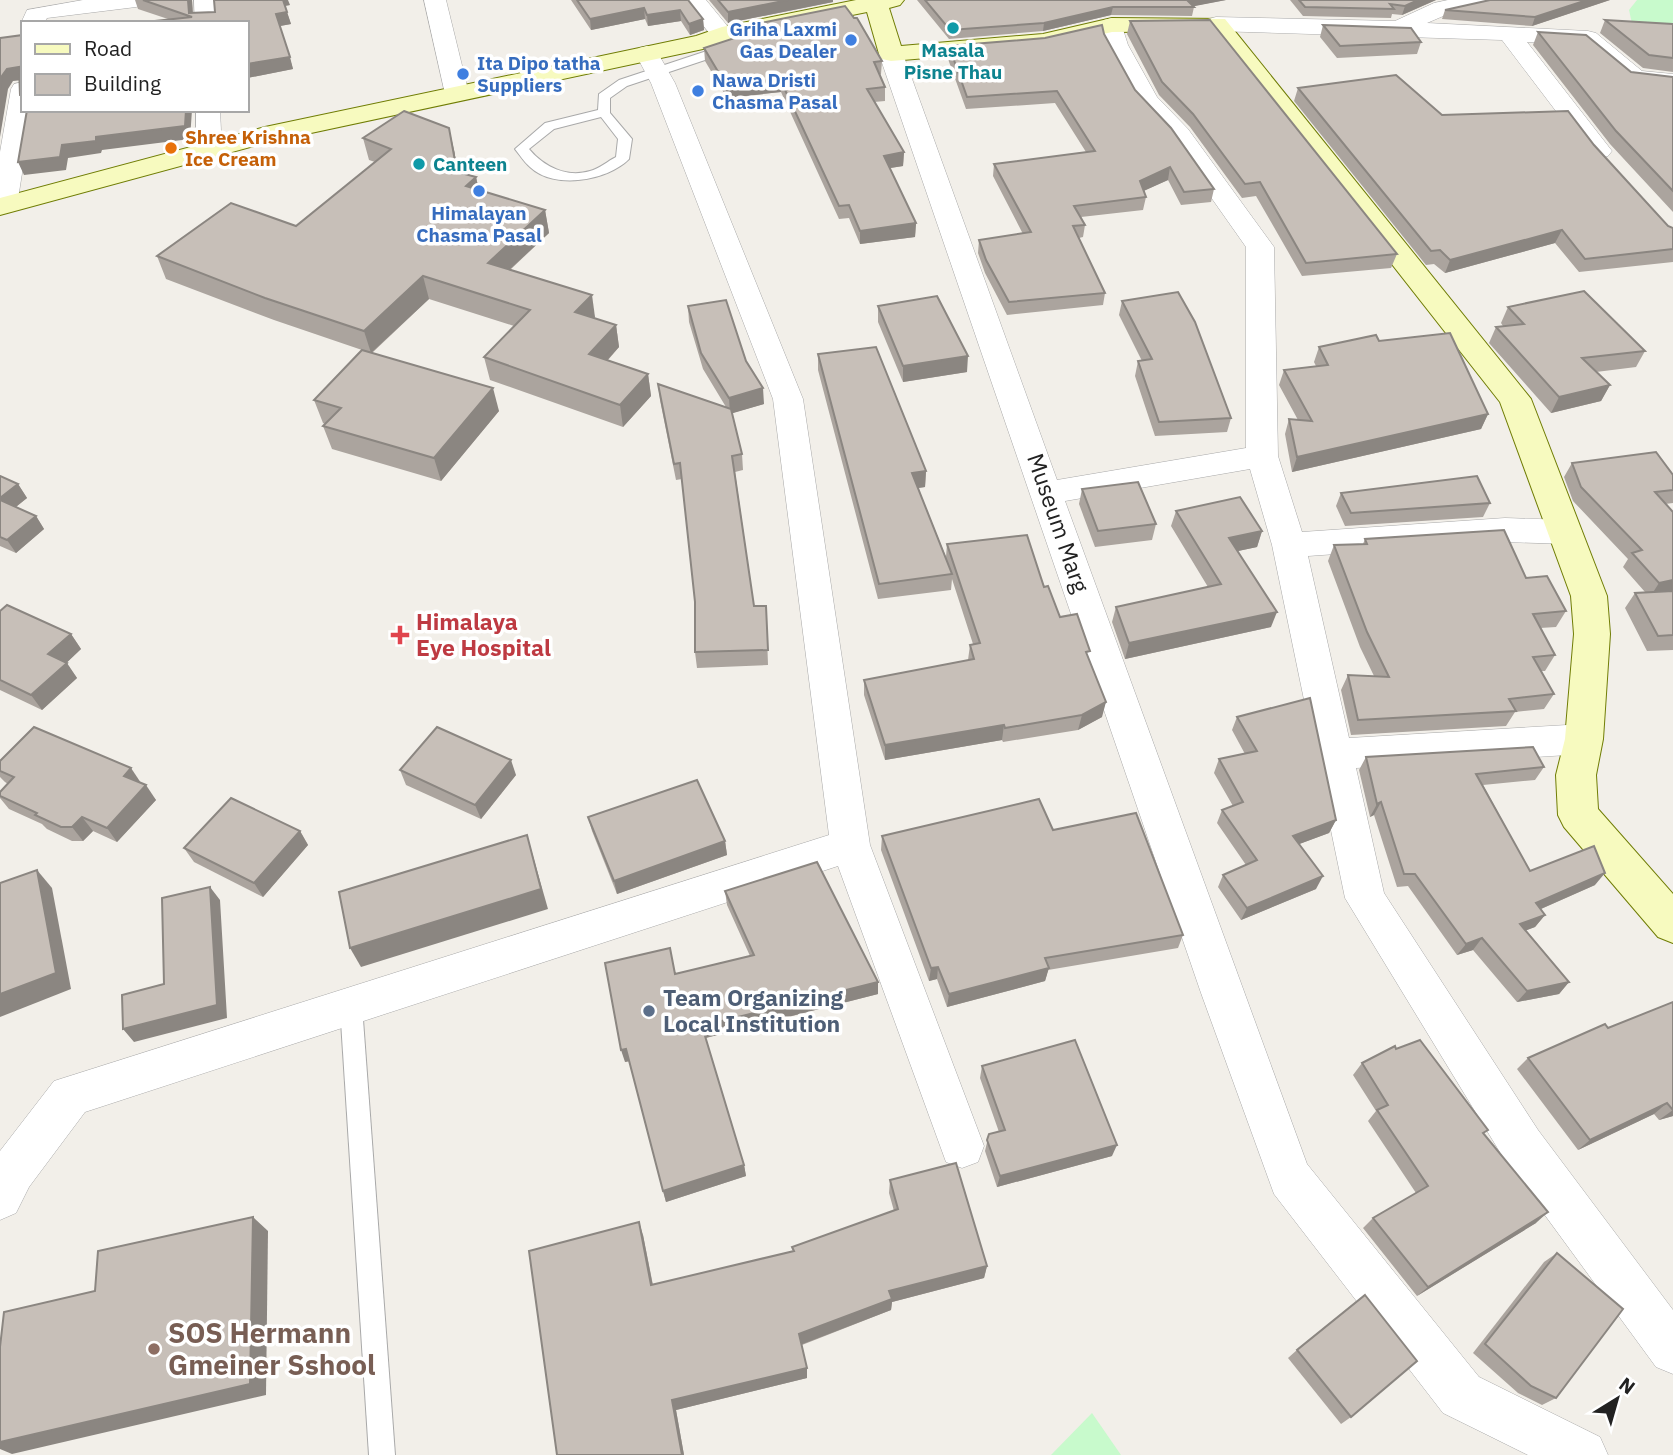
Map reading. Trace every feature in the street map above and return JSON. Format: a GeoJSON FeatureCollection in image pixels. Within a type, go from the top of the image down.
{"type":"FeatureCollection","features":[{"type":"Feature","properties":{"kind":"main road"},"geometry":{"type":"LineString","coordinates":[[2,206],[265,135],[457,94],[652,62],[734,32],[881,1],[891,54],[1043,41],[1112,25],[1216,24],[1515,399],[1589,596],[1592,634],[1584,739],[1576,775],[1578,815],[1673,924]]}},
{"type":"Feature","properties":{"kind":"street"},"geometry":{"type":"LineString","coordinates":[[33,21],[35,15],[43,12],[136,0]]}},
{"type":"Feature","properties":{"kind":"street"},"geometry":{"type":"LineString","coordinates":[[205,0],[206,21]]}},
{"type":"Feature","properties":{"kind":"street"},"geometry":{"type":"LineString","coordinates":[[435,0],[457,94]]}},
{"type":"Feature","properties":{"kind":"street"},"geometry":{"type":"LineString","coordinates":[[694,0],[734,32]]}},
{"type":"Feature","properties":{"kind":"street"},"geometry":{"type":"LineString","coordinates":[[1394,28],[1442,8],[1483,0]]}},
{"type":"Feature","properties":{"kind":"street"},"geometry":{"type":"LineString","coordinates":[[1216,24],[1394,28],[1587,38],[1635,78],[1673,81]]}},
{"type":"Feature","properties":{"kind":"street"},"geometry":{"type":"LineString","coordinates":[[1112,25],[1116,45],[1147,101],[1179,134],[1260,247],[1262,456],[1289,545],[1365,898],[1522,1146],[1673,1350]]}},
{"type":"Feature","properties":{"kind":"street"},"geometry":{"type":"LineString","coordinates":[[1510,36],[1618,171]]}},
{"type":"Feature","properties":{"kind":"street","name":"Museum Marg"},"geometry":{"type":"LineString","coordinates":[[891,54],[1048,493],[1222,993],[1290,1178],[1461,1395],[1582,1455]]}},
{"type":"Feature","properties":{"kind":"street"},"geometry":{"type":"LineString","coordinates":[[652,62],[788,399],[850,845],[962,1146]]}},
{"type":"Feature","properties":{"kind":"street"},"geometry":{"type":"LineString","coordinates":[[2,206],[21,100]]}},
{"type":"Feature","properties":{"kind":"street"},"geometry":{"type":"LineString","coordinates":[[208,112],[209,152]]}},
{"type":"Feature","properties":{"kind":"street"},"geometry":{"type":"LineString","coordinates":[[1048,493],[1262,456]]}},
{"type":"Feature","properties":{"kind":"street"},"geometry":{"type":"LineString","coordinates":[[1289,545],[1505,530],[1566,532]]}},
{"type":"Feature","properties":{"kind":"street"},"geometry":{"type":"LineString","coordinates":[[1334,754],[1584,739]]}},
{"type":"Feature","properties":{"kind":"street"},"geometry":{"type":"LineString","coordinates":[[0,1197],[13,1171],[70,1096],[850,845]]}},
{"type":"Feature","properties":{"kind":"lane"},"geometry":{"type":"LineString","coordinates":[[604,113],[568,120],[539,130],[522,149],[536,166],[562,176],[593,175],[622,159],[625,139],[604,113],[604,97],[652,62]]}},
{"type":"Feature","properties":{"kind":"lane"},"geometry":{"type":"LineString","coordinates":[[351,1006],[382,1455]]}},
{"type":"Feature","properties":{"kind":"green space"},"geometry":{"type":"Polygon","coordinates":[[[1637,0],[1673,0],[1673,32],[1633,28],[1629,10],[1637,0]]]}},
{"type":"Feature","properties":{"kind":"green space"},"geometry":{"type":"Polygon","coordinates":[[[1092,1413],[1121,1455],[1051,1455],[1092,1413]]]}},
{"type":"Feature","properties":{"kind":"building"},"geometry":{"type":"Polygon","coordinates":[[[143,0],[188,0],[189,13],[215,12],[214,0],[283,0],[287,12],[276,14],[290,57],[248,64],[248,21],[155,21],[192,17],[143,0]]]}},
{"type":"Feature","properties":{"kind":"building"},"geometry":{"type":"Polygon","coordinates":[[[577,0],[688,0],[703,19],[689,24],[680,10],[647,15],[644,8],[590,19],[577,0]]]}},
{"type":"Feature","properties":{"kind":"building"},"geometry":{"type":"Polygon","coordinates":[[[718,0],[788,0],[728,12],[718,0]]]}},
{"type":"Feature","properties":{"kind":"building"},"geometry":{"type":"Polygon","coordinates":[[[925,0],[1187,0],[1194,7],[1113,7],[1044,23],[950,30],[925,0]]]}},
{"type":"Feature","properties":{"kind":"building"},"geometry":{"type":"Polygon","coordinates":[[[1299,0],[1418,0],[1405,6],[1390,4],[1394,9],[1305,7],[1299,0]]]}},
{"type":"Feature","properties":{"kind":"building"},"geometry":{"type":"Polygon","coordinates":[[[1490,0],[1587,0],[1535,17],[1445,10],[1490,0]]]}},
{"type":"Feature","properties":{"kind":"building"},"geometry":{"type":"Polygon","coordinates":[[[845,6],[854,18],[857,18],[882,61],[874,62],[885,87],[867,89],[904,152],[884,156],[916,223],[860,231],[849,205],[839,206],[780,79],[726,85],[704,48],[747,34],[751,25],[845,6]]]}},
{"type":"Feature","properties":{"kind":"building"},"geometry":{"type":"Polygon","coordinates":[[[1210,20],[1397,254],[1306,263],[1260,182],[1245,184],[1193,114],[1162,82],[1130,21],[1210,20]]]}},
{"type":"Feature","properties":{"kind":"building"},"geometry":{"type":"Polygon","coordinates":[[[1605,20],[1673,24],[1673,58],[1649,55],[1605,20]]]}},
{"type":"Feature","properties":{"kind":"building"},"geometry":{"type":"Polygon","coordinates":[[[1102,25],[1104,34],[1135,90],[1171,128],[1214,189],[1184,192],[1170,167],[1140,181],[1146,197],[1074,206],[1085,225],[1073,226],[1105,293],[1009,302],[986,260],[979,240],[1031,232],[994,164],[1095,151],[1057,91],[967,97],[949,46],[1045,38],[1102,25]]]}},
{"type":"Feature","properties":{"kind":"building"},"geometry":{"type":"Polygon","coordinates":[[[1323,25],[1411,28],[1421,42],[1340,46],[1323,25]]]}},
{"type":"Feature","properties":{"kind":"building"},"geometry":{"type":"Polygon","coordinates":[[[1538,32],[1586,35],[1631,72],[1673,77],[1673,191],[1616,131],[1538,32]]]}},
{"type":"Feature","properties":{"kind":"building"},"geometry":{"type":"Polygon","coordinates":[[[21,35],[21,95],[19,67],[7,69],[2,76],[0,89],[0,38],[21,35]]]}},
{"type":"Feature","properties":{"kind":"building"},"geometry":{"type":"Polygon","coordinates":[[[1396,75],[1442,115],[1568,111],[1594,145],[1668,226],[1673,228],[1673,249],[1585,259],[1562,230],[1450,260],[1440,250],[1431,251],[1298,88],[1396,75]]]}},
{"type":"Feature","properties":{"kind":"building"},"geometry":{"type":"Polygon","coordinates":[[[404,111],[449,128],[457,172],[476,177],[466,186],[545,210],[488,263],[592,295],[575,312],[616,325],[589,354],[648,374],[620,405],[484,357],[530,310],[423,276],[364,331],[265,298],[157,256],[231,203],[296,226],[391,149],[363,138],[404,111]]]}},
{"type":"Feature","properties":{"kind":"building"},"geometry":{"type":"Polygon","coordinates":[[[27,112],[186,112],[185,126],[96,137],[96,141],[62,145],[60,157],[18,162],[27,112]]]}},
{"type":"Feature","properties":{"kind":"building"},"geometry":{"type":"Polygon","coordinates":[[[1584,291],[1645,351],[1582,358],[1610,385],[1559,397],[1496,327],[1524,324],[1508,307],[1584,291]]]}},
{"type":"Feature","properties":{"kind":"building"},"geometry":{"type":"Polygon","coordinates":[[[1178,292],[1195,322],[1231,418],[1159,422],[1138,361],[1152,359],[1122,301],[1178,292]]]}},
{"type":"Feature","properties":{"kind":"building"},"geometry":{"type":"Polygon","coordinates":[[[937,296],[968,356],[903,366],[878,306],[937,296]]]}},
{"type":"Feature","properties":{"kind":"building"},"geometry":{"type":"Polygon","coordinates":[[[726,300],[746,361],[763,388],[729,398],[701,353],[688,306],[726,300]]]}},
{"type":"Feature","properties":{"kind":"building"},"geometry":{"type":"Polygon","coordinates":[[[1450,333],[1488,414],[1297,457],[1289,419],[1312,421],[1284,370],[1328,365],[1319,347],[1376,335],[1379,341],[1450,333]]]}},
{"type":"Feature","properties":{"kind":"building"},"geometry":{"type":"Polygon","coordinates":[[[876,347],[926,471],[912,473],[952,574],[879,584],[818,354],[876,347]]]}},
{"type":"Feature","properties":{"kind":"building"},"geometry":{"type":"Polygon","coordinates":[[[362,350],[493,388],[434,458],[323,426],[341,408],[314,400],[362,350]]]}},
{"type":"Feature","properties":{"kind":"building"},"geometry":{"type":"Polygon","coordinates":[[[658,384],[731,409],[742,454],[732,456],[754,606],[766,606],[768,650],[695,652],[695,602],[680,463],[674,464],[658,384]]]}},
{"type":"Feature","properties":{"kind":"building"},"geometry":{"type":"Polygon","coordinates":[[[1656,452],[1673,475],[1673,490],[1655,492],[1673,512],[1673,580],[1659,583],[1632,553],[1642,550],[1581,487],[1572,463],[1656,452]]]}},
{"type":"Feature","properties":{"kind":"building"},"geometry":{"type":"Polygon","coordinates":[[[0,476],[18,484],[0,498],[0,476]]]}},
{"type":"Feature","properties":{"kind":"building"},"geometry":{"type":"Polygon","coordinates":[[[1477,476],[1490,503],[1351,513],[1341,493],[1477,476]]]}},
{"type":"Feature","properties":{"kind":"building"},"geometry":{"type":"Polygon","coordinates":[[[1138,482],[1156,524],[1098,531],[1082,489],[1138,482]]]}},
{"type":"Feature","properties":{"kind":"building"},"geometry":{"type":"Polygon","coordinates":[[[1240,497],[1262,531],[1229,538],[1277,612],[1129,643],[1116,607],[1221,584],[1176,511],[1240,497]]]}},
{"type":"Feature","properties":{"kind":"building"},"geometry":{"type":"Polygon","coordinates":[[[0,500],[36,516],[7,540],[0,537],[0,500]]]}},
{"type":"Feature","properties":{"kind":"building"},"geometry":{"type":"Polygon","coordinates":[[[1504,530],[1526,578],[1547,576],[1566,611],[1533,614],[1555,655],[1533,657],[1554,694],[1509,699],[1516,711],[1358,720],[1348,675],[1389,677],[1367,632],[1334,545],[1367,544],[1365,539],[1504,530]]]}},
{"type":"Feature","properties":{"kind":"building"},"geometry":{"type":"Polygon","coordinates":[[[1027,535],[1044,587],[1048,586],[1060,617],[1077,614],[1090,651],[1086,652],[1106,702],[1082,715],[885,745],[864,680],[974,659],[970,645],[980,643],[947,544],[1027,535]]]}},
{"type":"Feature","properties":{"kind":"building"},"geometry":{"type":"Polygon","coordinates":[[[1673,591],[1673,635],[1658,636],[1635,593],[1673,591]]]}},
{"type":"Feature","properties":{"kind":"building"},"geometry":{"type":"Polygon","coordinates":[[[7,605],[71,634],[48,654],[67,663],[31,695],[0,680],[0,611],[7,605]]]}},
{"type":"Feature","properties":{"kind":"building"},"geometry":{"type":"Polygon","coordinates":[[[1310,698],[1336,820],[1293,836],[1323,876],[1247,908],[1223,875],[1257,860],[1222,810],[1243,802],[1219,759],[1257,751],[1237,717],[1310,698]]]}},
{"type":"Feature","properties":{"kind":"building"},"geometry":{"type":"Polygon","coordinates":[[[34,727],[131,768],[124,776],[146,785],[107,828],[82,817],[72,827],[61,827],[35,815],[37,813],[0,796],[0,792],[14,777],[0,771],[0,761],[34,727]]]}},
{"type":"Feature","properties":{"kind":"building"},"geometry":{"type":"Polygon","coordinates":[[[437,727],[511,760],[475,805],[400,770],[437,727]]]}},
{"type":"Feature","properties":{"kind":"building"},"geometry":{"type":"Polygon","coordinates":[[[1533,747],[1544,767],[1476,774],[1530,871],[1594,846],[1605,873],[1536,903],[1545,915],[1520,924],[1569,982],[1527,991],[1482,938],[1466,944],[1415,874],[1404,874],[1381,802],[1377,804],[1366,757],[1533,747]]]}},
{"type":"Feature","properties":{"kind":"building"},"geometry":{"type":"Polygon","coordinates":[[[697,780],[725,841],[614,881],[588,817],[697,780]]]}},
{"type":"Feature","properties":{"kind":"building"},"geometry":{"type":"Polygon","coordinates":[[[231,798],[300,831],[254,883],[184,848],[231,798]]]}},
{"type":"Feature","properties":{"kind":"building"},"geometry":{"type":"Polygon","coordinates":[[[1039,799],[1053,830],[1136,813],[1183,935],[1045,958],[1049,968],[949,994],[938,967],[931,968],[882,836],[1039,799]]]}},
{"type":"Feature","properties":{"kind":"building"},"geometry":{"type":"Polygon","coordinates":[[[527,835],[541,889],[350,948],[339,892],[527,835]]]}},
{"type":"Feature","properties":{"kind":"building"},"geometry":{"type":"Polygon","coordinates":[[[817,862],[878,982],[702,1026],[744,1165],[663,1191],[626,1049],[621,1050],[605,963],[670,948],[675,974],[754,955],[725,891],[817,862]]]}},
{"type":"Feature","properties":{"kind":"building"},"geometry":{"type":"Polygon","coordinates":[[[37,870],[56,973],[0,994],[0,883],[37,870]]]}},
{"type":"Feature","properties":{"kind":"building"},"geometry":{"type":"Polygon","coordinates":[[[210,887],[217,1005],[123,1029],[122,995],[164,984],[162,898],[210,887]]]}},
{"type":"Feature","properties":{"kind":"building"},"geometry":{"type":"Polygon","coordinates":[[[1673,1002],[1673,1110],[1667,1103],[1590,1140],[1528,1058],[1605,1024],[1608,1028],[1673,1002]]]}},
{"type":"Feature","properties":{"kind":"building"},"geometry":{"type":"Polygon","coordinates":[[[1075,1040],[1117,1145],[1000,1176],[987,1140],[989,1134],[1005,1130],[982,1066],[1075,1040]]]}},
{"type":"Feature","properties":{"kind":"building"},"geometry":{"type":"Polygon","coordinates":[[[1420,1040],[1488,1130],[1483,1133],[1548,1212],[1428,1287],[1373,1218],[1428,1186],[1377,1110],[1388,1105],[1362,1063],[1395,1046],[1396,1049],[1420,1040]]]}},
{"type":"Feature","properties":{"kind":"building"},"geometry":{"type":"Polygon","coordinates":[[[956,1163],[987,1266],[889,1291],[892,1299],[799,1334],[807,1368],[672,1400],[682,1455],[557,1455],[529,1251],[639,1222],[651,1285],[794,1251],[792,1247],[898,1209],[890,1180],[956,1163]]]}},
{"type":"Feature","properties":{"kind":"building"},"geometry":{"type":"Polygon","coordinates":[[[253,1217],[250,1384],[0,1442],[0,1347],[4,1312],[95,1291],[98,1251],[253,1217]]]}},
{"type":"Feature","properties":{"kind":"building"},"geometry":{"type":"Polygon","coordinates":[[[1557,1253],[1623,1309],[1556,1398],[1531,1386],[1485,1344],[1557,1253]]]}},
{"type":"Feature","properties":{"kind":"building"},"geometry":{"type":"Polygon","coordinates":[[[1365,1295],[1417,1361],[1351,1417],[1297,1350],[1365,1295]]]}},
{"type":"Feature","properties":{"kind":"place","name":"Masala Pisne Thau"},"geometry":{"type":"Point","coordinates":[953,28]}},
{"type":"Feature","properties":{"kind":"place","name":"Griha Laxmi Gas Dealer"},"geometry":{"type":"Point","coordinates":[851,40]}},
{"type":"Feature","properties":{"kind":"place","name":"Ita Dipo tatha Suppliers"},"geometry":{"type":"Point","coordinates":[463,74]}},
{"type":"Feature","properties":{"kind":"place","name":"Nawa Dristi Chasma Pasal"},"geometry":{"type":"Point","coordinates":[698,91]}},
{"type":"Feature","properties":{"kind":"place","name":"Shree Krishna Ice Cream"},"geometry":{"type":"Point","coordinates":[171,148]}},
{"type":"Feature","properties":{"kind":"place","name":"Canteen"},"geometry":{"type":"Point","coordinates":[419,164]}},
{"type":"Feature","properties":{"kind":"place","name":"Himalayan Chasma Pasal"},"geometry":{"type":"Point","coordinates":[479,191]}},
{"type":"Feature","properties":{"kind":"place","name":"Himalaya Eye Hospital"},"geometry":{"type":"Point","coordinates":[400,635]}},
{"type":"Feature","properties":{"kind":"place","name":"Team Organizing Local Institution"},"geometry":{"type":"Point","coordinates":[649,1011]}},
{"type":"Feature","properties":{"kind":"place","name":"SOS Hermann Gmeiner Sshool"},"geometry":{"type":"Point","coordinates":[154,1349]}}]}
